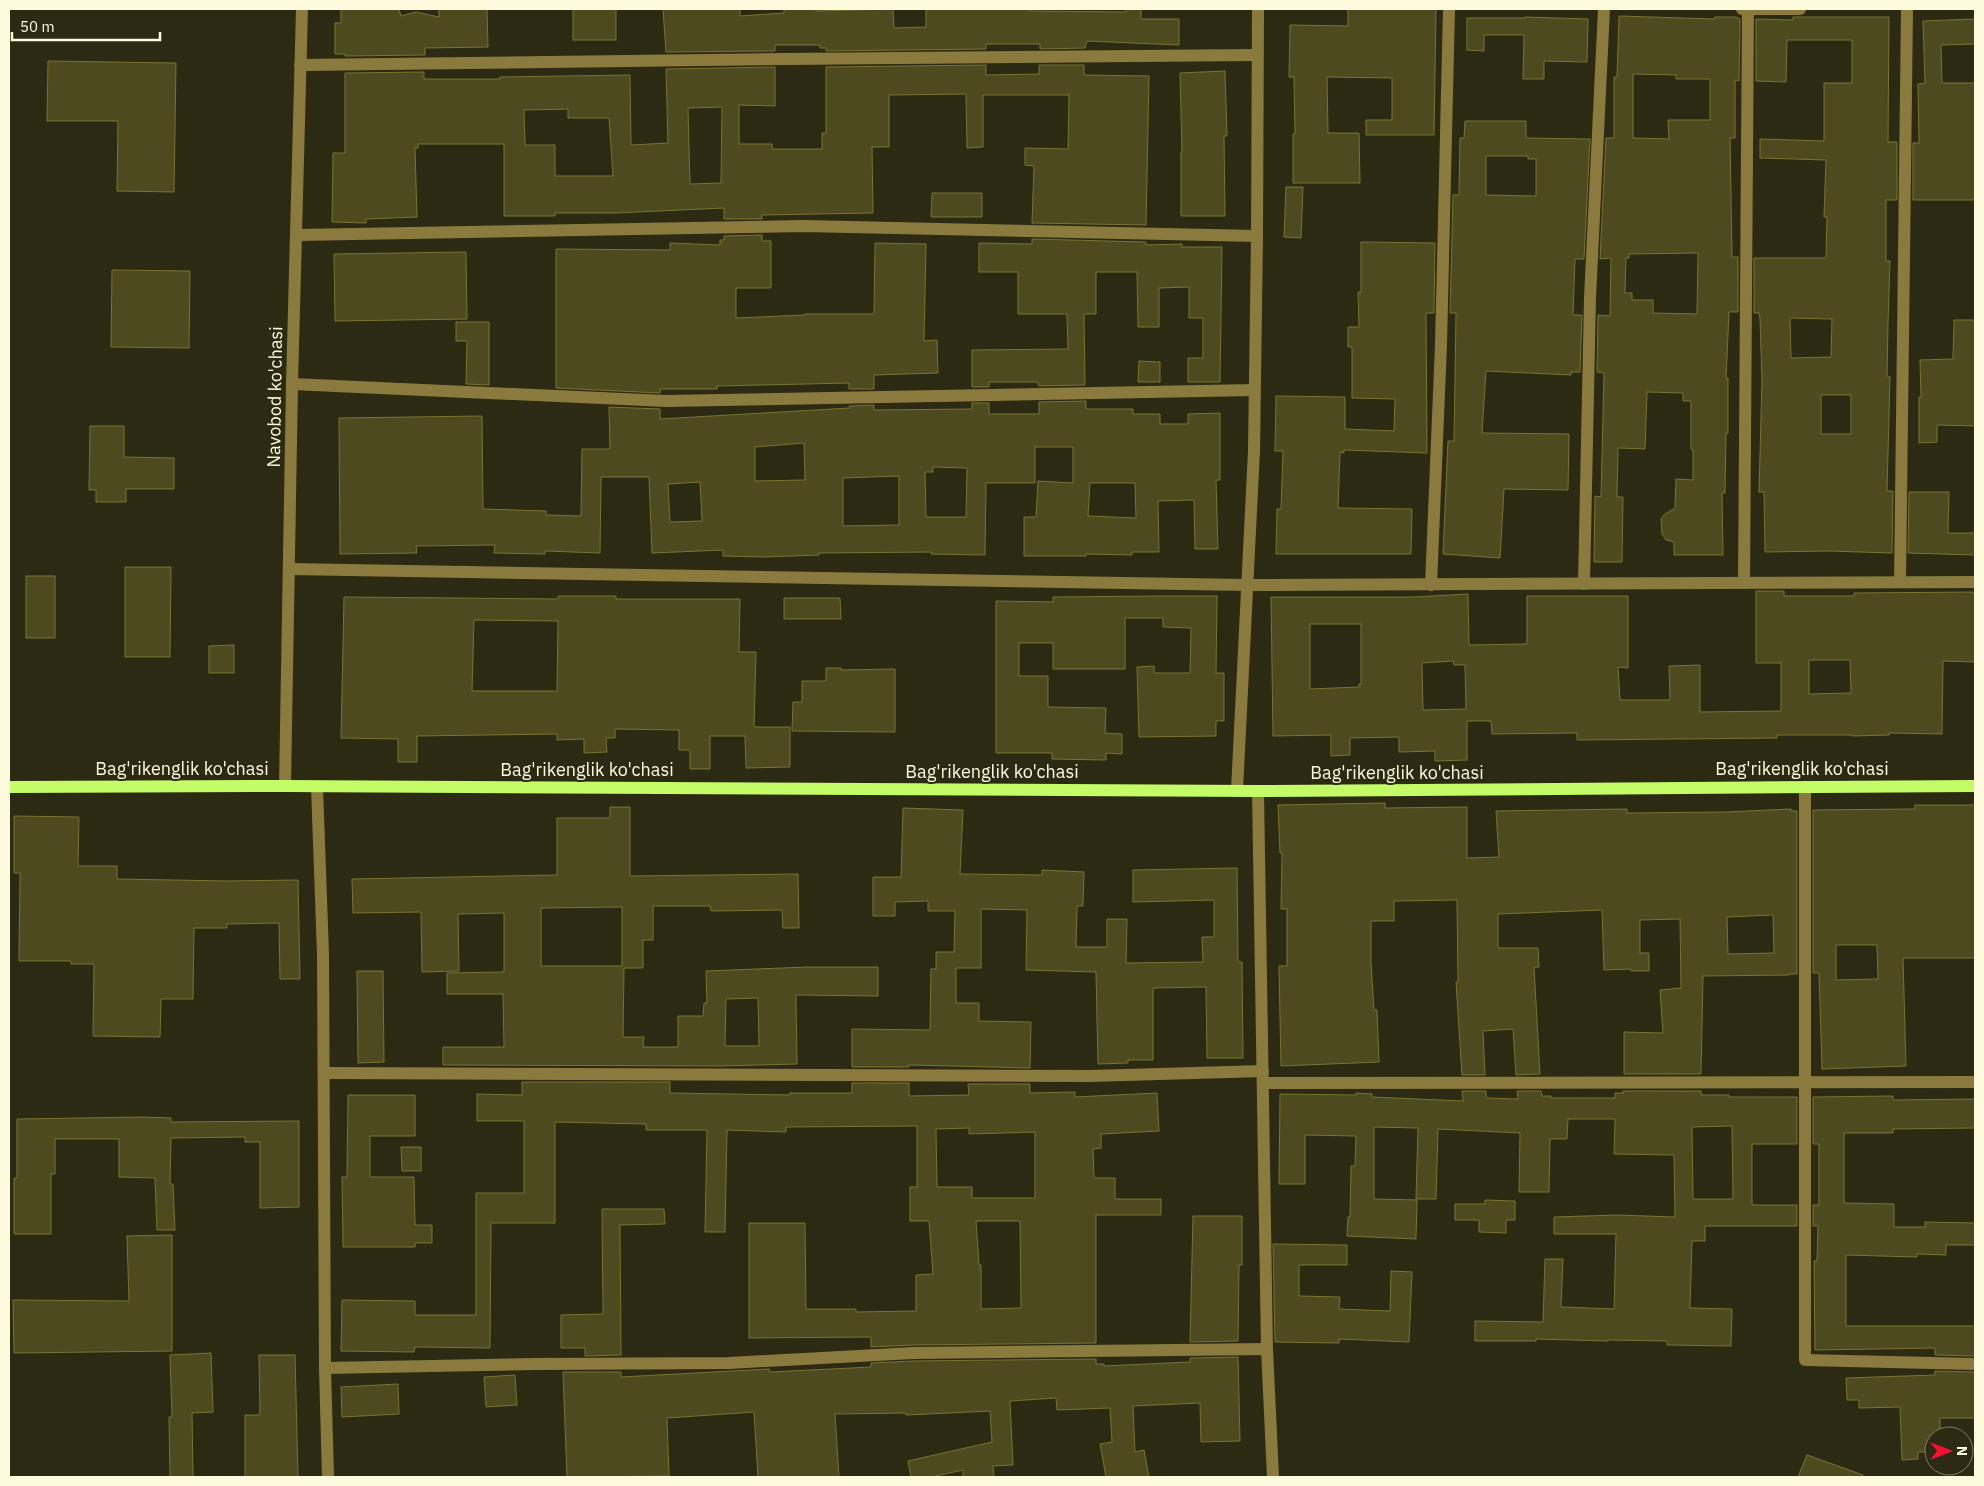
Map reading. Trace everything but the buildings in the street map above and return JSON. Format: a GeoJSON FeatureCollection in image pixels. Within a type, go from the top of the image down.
{"type":"FeatureCollection","features":[{"type":"Feature","properties":{"kind":"main road","name":"Bag'rikenglik ko'chasi"},"geometry":{"type":"LineString","coordinates":[[9,787],[285,786],[1258,791],[1975,786]]}},
{"type":"Feature","properties":{"kind":"street","name":"Navobod ko'chasi"},"geometry":{"type":"LineString","coordinates":[[285,786],[292,384],[302,9]]}},
{"type":"Feature","properties":{"kind":"street"},"geometry":{"type":"LineString","coordinates":[[1237,790],[1254,450],[1258,9]]}},
{"type":"Feature","properties":{"kind":"street"},"geometry":{"type":"LineString","coordinates":[[1431,585],[1442,345],[1449,9]]}},
{"type":"Feature","properties":{"kind":"street"},"geometry":{"type":"LineString","coordinates":[[1584,584],[1590,298],[1604,9]]}},
{"type":"Feature","properties":{"kind":"street"},"geometry":{"type":"LineString","coordinates":[[1742,9],[1800,9]]}},
{"type":"Feature","properties":{"kind":"street"},"geometry":{"type":"LineString","coordinates":[[1744,583],[1748,9]]}},
{"type":"Feature","properties":{"kind":"street"},"geometry":{"type":"LineString","coordinates":[[1900,582],[1907,9]]}},
{"type":"Feature","properties":{"kind":"street"},"geometry":{"type":"LineString","coordinates":[[300,65],[794,58],[1257,55]]}},
{"type":"Feature","properties":{"kind":"street"},"geometry":{"type":"LineString","coordinates":[[297,235],[804,226],[1257,236]]}},
{"type":"Feature","properties":{"kind":"street"},"geometry":{"type":"LineString","coordinates":[[292,384],[666,401],[1254,390]]}},
{"type":"Feature","properties":{"kind":"street"},"geometry":{"type":"LineString","coordinates":[[289,569],[1247,585],[1975,582]]}},
{"type":"Feature","properties":{"kind":"street"},"geometry":{"type":"LineString","coordinates":[[317,787],[323,954],[325,1368],[328,1477]]}},
{"type":"Feature","properties":{"kind":"street"},"geometry":{"type":"LineString","coordinates":[[1805,787],[1805,1360],[1975,1364]]}},
{"type":"Feature","properties":{"kind":"street"},"geometry":{"type":"LineString","coordinates":[[1258,791],[1267,1349],[1273,1477]]}},
{"type":"Feature","properties":{"kind":"street"},"geometry":{"type":"LineString","coordinates":[[324,1073],[1975,1082]]}},
{"type":"Feature","properties":{"kind":"street"},"geometry":{"type":"LineString","coordinates":[[325,1368],[729,1363],[913,1352],[1267,1349]]}}]}
